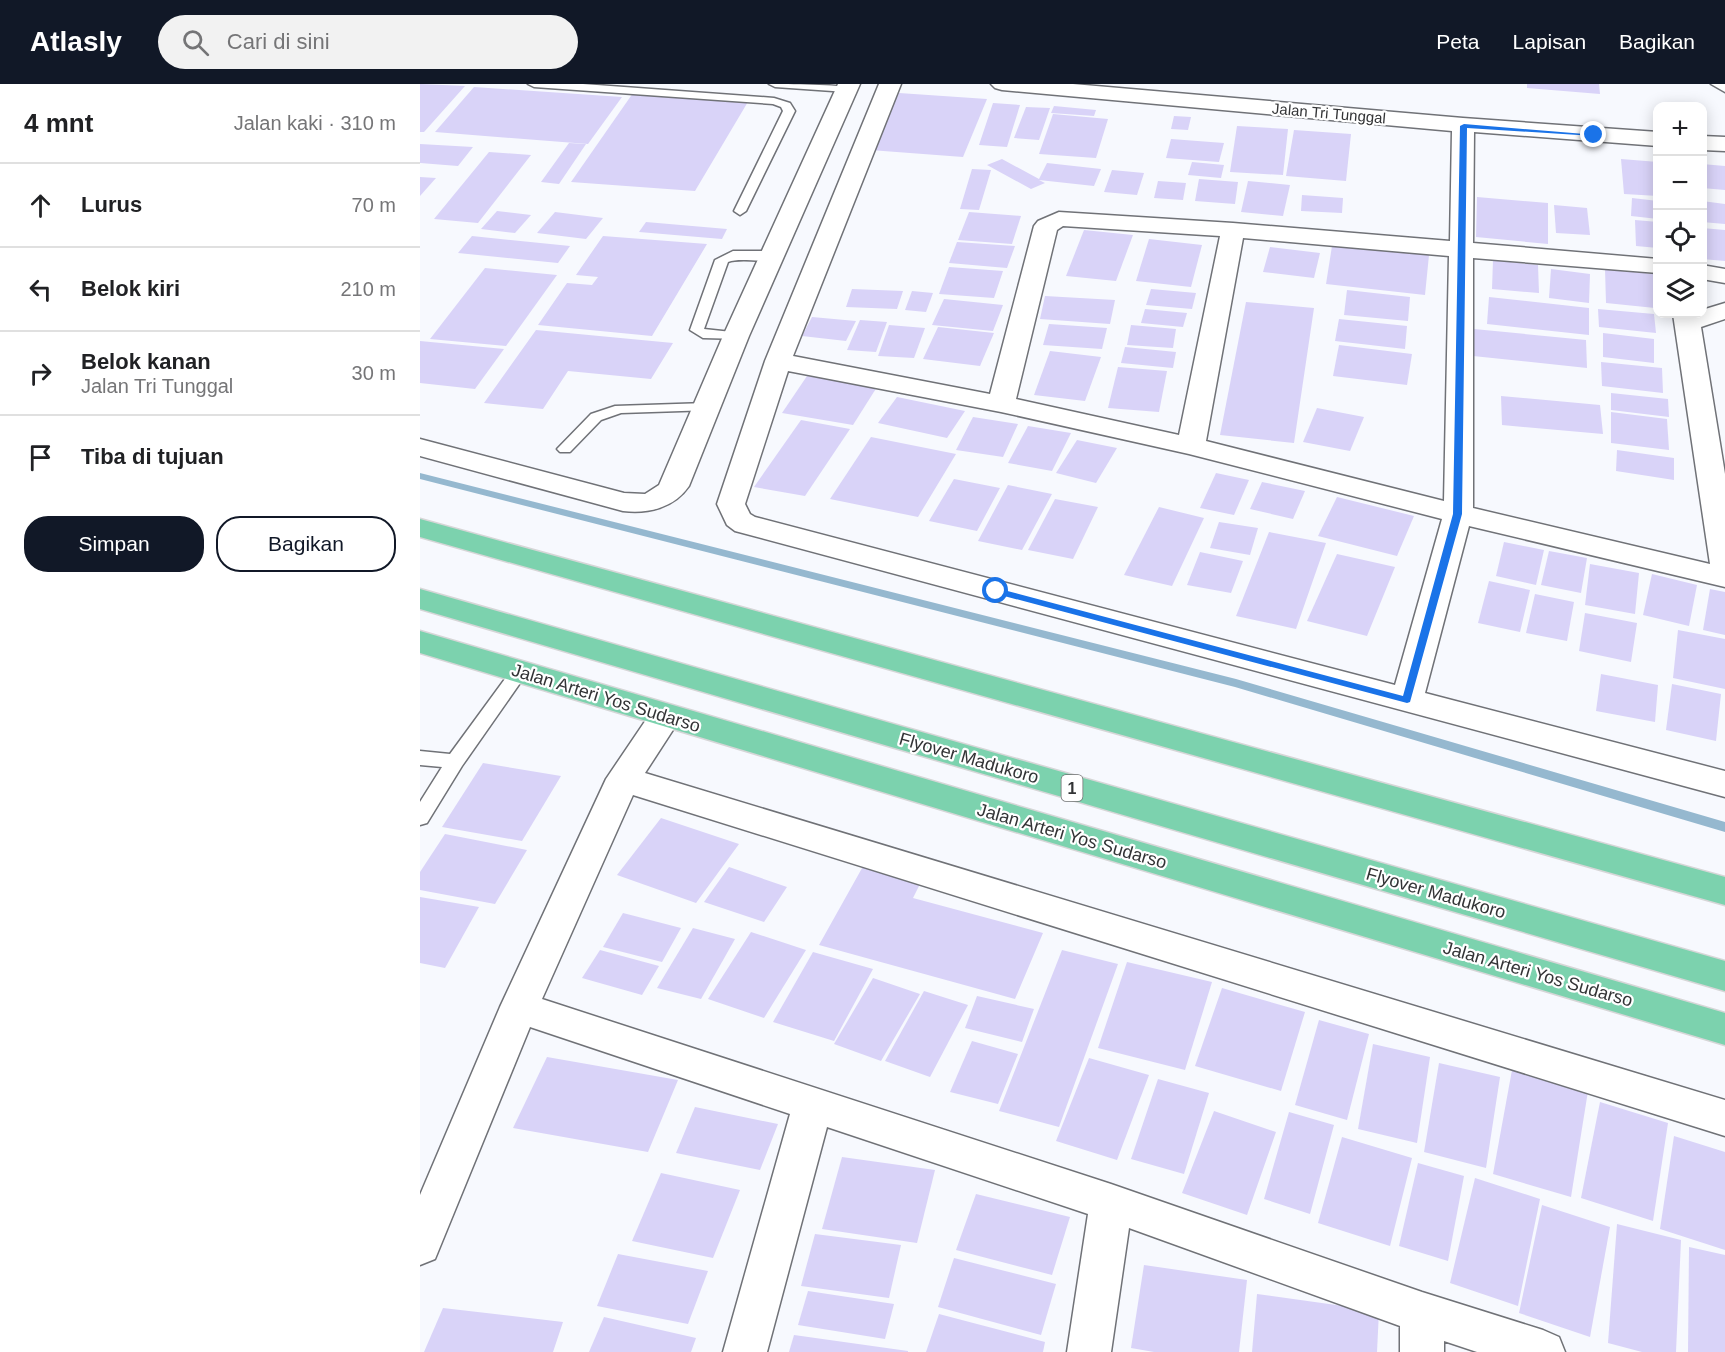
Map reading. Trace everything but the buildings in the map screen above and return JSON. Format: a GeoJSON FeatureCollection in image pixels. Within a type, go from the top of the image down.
{"type":"FeatureCollection","features":[{"type":"Feature","properties":{"kind":"highway"},"geometry":{"type":"LineString","coordinates":[[420,528],[1725,891]]}},
{"type":"Feature","properties":{"kind":"highway","name":"Flyover Madukoro"},"geometry":{"type":"LineString","coordinates":[[420,581],[1725,954]]}},
{"type":"Feature","properties":{"kind":"highway","name":"Flyover Madukoro"},"geometry":{"type":"LineString","coordinates":[[420,599],[1725,976]]}},
{"type":"Feature","properties":{"kind":"highway","name":"Jalan Arteri Yos Sudarso"},"geometry":{"type":"LineString","coordinates":[[420,642],[1725,1029]]}},
{"type":"Feature","properties":{"kind":"street"},"geometry":{"type":"LineString","coordinates":[[890,84],[778,361],[731,504],[734,514],[745,524],[1725,784]]}},
{"type":"Feature","properties":{"kind":"street","name":"Jalan Tri Tunggal"},"geometry":{"type":"LineString","coordinates":[[1002,84],[1464,126],[1653,139]]}},
{"type":"Feature","properties":{"kind":"street"},"geometry":{"type":"LineString","coordinates":[[420,447],[623,502],[652,502],[663,498],[675,486],[736,336],[848,86]]}},
{"type":"Feature","properties":{"kind":"street"},"geometry":{"type":"LineString","coordinates":[[1407,700],[1458,514],[1460,251],[1464,126]]}},
{"type":"Feature","properties":{"kind":"street"},"geometry":{"type":"LineString","coordinates":[[1707,142],[1725,144]]}},
{"type":"Feature","properties":{"kind":"street"},"geometry":{"type":"LineString","coordinates":[[1001,404],[1046,226],[1065,219],[1233,230],[1653,266]]}},
{"type":"Feature","properties":{"kind":"street"},"geometry":{"type":"LineString","coordinates":[[1191,446],[1233,230]]}},
{"type":"Feature","properties":{"kind":"street"},"geometry":{"type":"LineString","coordinates":[[1707,273],[1725,276]]}},
{"type":"Feature","properties":{"kind":"street"},"geometry":{"type":"LineString","coordinates":[[1707,314],[1725,311]]}},
{"type":"Feature","properties":{"kind":"street"},"geometry":{"type":"LineString","coordinates":[[1686,318],[1725,565]]}},
{"type":"Feature","properties":{"kind":"street"},"geometry":{"type":"LineString","coordinates":[[778,361],[1001,404],[1191,446],[1458,514],[1725,577]]}},
{"type":"Feature","properties":{"kind":"street"},"geometry":{"type":"LineString","coordinates":[[420,1245],[519,1007],[623,779],[666,716]]}},
{"type":"Feature","properties":{"kind":"street"},"geometry":{"type":"LineString","coordinates":[[623,779],[1725,1118]]}},
{"type":"Feature","properties":{"kind":"street"},"geometry":{"type":"LineString","coordinates":[[519,1007],[1112,1203],[1422,1333],[1543,1352]]}},
{"type":"Feature","properties":{"kind":"street"},"geometry":{"type":"LineString","coordinates":[[745,1352],[813,1105]]}},
{"type":"Feature","properties":{"kind":"street"},"geometry":{"type":"LineString","coordinates":[[1089,1352],[1112,1203]]}},
{"type":"Feature","properties":{"kind":"lane"},"geometry":{"type":"LineString","coordinates":[[534,84],[774,101],[786,105],[789,111],[740,211]]}},
{"type":"Feature","properties":{"kind":"lane"},"geometry":{"type":"LineString","coordinates":[[775,84],[848,86]]}},
{"type":"Feature","properties":{"kind":"lane"},"geometry":{"type":"LineString","coordinates":[[1717,84],[1725,89]]}},
{"type":"Feature","properties":{"kind":"lane"},"geometry":{"type":"LineString","coordinates":[[736,336],[703,334],[697,330],[722,260],[733,255],[773,255]]}},
{"type":"Feature","properties":{"kind":"lane"},"geometry":{"type":"LineString","coordinates":[[565,449],[596,417],[620,409],[707,407]]}},
{"type":"Feature","properties":{"kind":"lane"},"geometry":{"type":"LineString","coordinates":[[420,818],[455,761],[519,672]]}},
{"type":"Feature","properties":{"kind":"lane"},"geometry":{"type":"LineString","coordinates":[[420,758],[455,761]]}},
{"type":"Feature","properties":{"kind":"waterway"},"geometry":{"type":"LineString","coordinates":[[420,476],[1236,683],[1725,827]]}},
{"type":"Feature","properties":{"kind":"route"},"geometry":{"type":"LineString","coordinates":[[996,591],[1407,700],[1458,514],[1464,126],[1594,135]]}}]}
